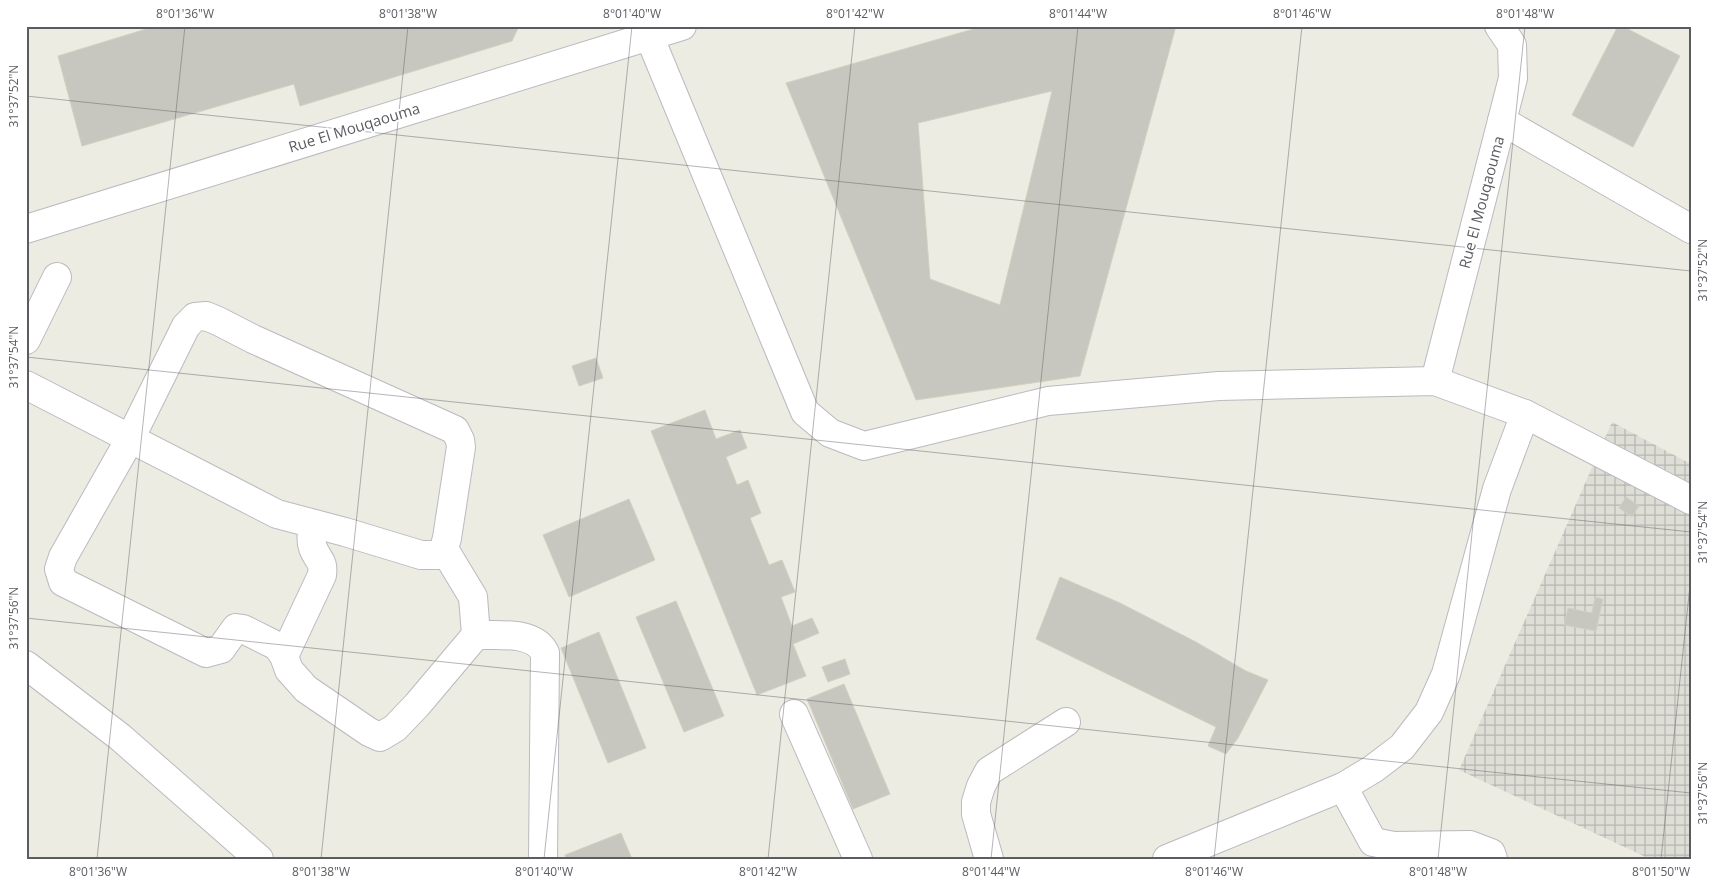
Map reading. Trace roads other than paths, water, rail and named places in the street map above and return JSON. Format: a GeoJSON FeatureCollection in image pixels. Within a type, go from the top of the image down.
{"type":"FeatureCollection","features":[{"type":"Feature","properties":{"kind":"street","name":"Rue El Mouqaouma"},"geometry":{"type":"LineString","coordinates":[[26,228],[647,31],[682,26]]}},
{"type":"Feature","properties":{"kind":"street","name":"Rue El Mouqaouma"},"geometry":{"type":"LineString","coordinates":[[1435,381],[1513,78],[1512,45],[1499,26]]}},
{"type":"Feature","properties":{"kind":"street"},"geometry":{"type":"LineString","coordinates":[[647,31],[805,412],[830,433],[864,446],[1048,401],[1219,386],[1435,381],[1525,414],[1691,500]]}},
{"type":"Feature","properties":{"kind":"street"},"geometry":{"type":"LineString","coordinates":[[1502,121],[1691,229]]}},
{"type":"Feature","properties":{"kind":"street"},"geometry":{"type":"LineString","coordinates":[[26,340],[56,277]]}},
{"type":"Feature","properties":{"kind":"street"},"geometry":{"type":"LineString","coordinates":[[26,385],[130,439],[277,514],[421,555],[437,555],[444,549],[447,538],[461,447],[455,430],[206,316],[195,317],[186,326],[130,439],[63,557],[59,569],[64,582],[206,654],[220,649],[236,628],[243,629],[277,646],[290,670],[306,688],[369,732],[380,737],[395,728],[476,635],[473,598],[444,549]]}},
{"type":"Feature","properties":{"kind":"street"},"geometry":{"type":"LineString","coordinates":[[1167,859],[1344,787],[1373,769],[1402,747],[1429,712],[1446,674],[1498,488],[1525,414]]}},
{"type":"Feature","properties":{"kind":"street"},"geometry":{"type":"LineString","coordinates":[[284,656],[322,575],[324,564],[313,548],[311,535],[314,524]]}},
{"type":"Feature","properties":{"kind":"street"},"geometry":{"type":"LineString","coordinates":[[476,635],[520,637],[542,646],[545,653],[543,859]]}},
{"type":"Feature","properties":{"kind":"street"},"geometry":{"type":"LineString","coordinates":[[26,665],[120,738],[259,859]]}},
{"type":"Feature","properties":{"kind":"street"},"geometry":{"type":"LineString","coordinates":[[794,714],[858,859]]}},
{"type":"Feature","properties":{"kind":"street"},"geometry":{"type":"LineString","coordinates":[[989,859],[976,814],[976,802],[980,786],[988,771],[1066,722]]}},
{"type":"Feature","properties":{"kind":"street"},"geometry":{"type":"LineString","coordinates":[[1344,787],[1373,842],[1394,846],[1470,845],[1491,852],[1493,859]]}}]}
